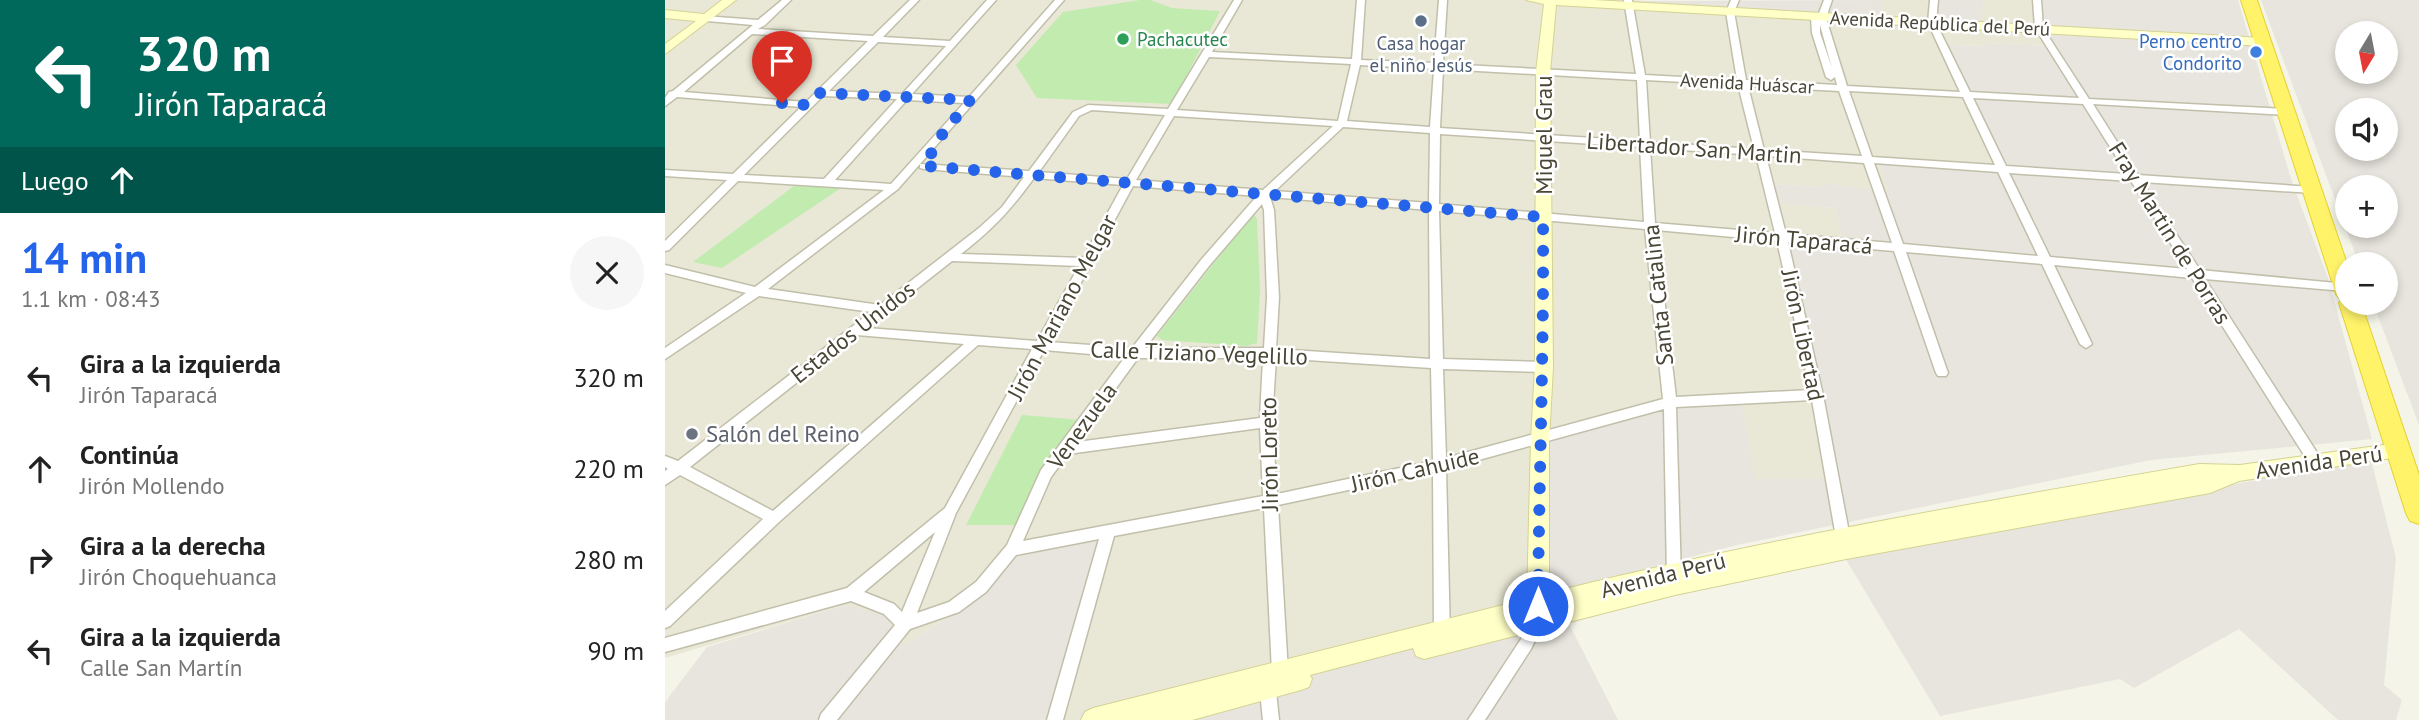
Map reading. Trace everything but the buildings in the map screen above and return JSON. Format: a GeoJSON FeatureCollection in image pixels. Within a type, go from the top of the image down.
{"type":"FeatureCollection","features":[{"type":"Feature","properties":{"kind":"highway"},"geometry":{"type":"LineString","coordinates":[[2249,0],[2335,259]]}},
{"type":"Feature","properties":{"kind":"highway"},"geometry":{"type":"LineString","coordinates":[[2354,315],[2419,513]]}},
{"type":"Feature","properties":{"kind":"street"},"geometry":{"type":"LineString","coordinates":[[665,50],[730,0]]}},
{"type":"Feature","properties":{"kind":"street"},"geometry":{"type":"LineString","coordinates":[[665,103],[670,94],[762,23],[787,0]]}},
{"type":"Feature","properties":{"kind":"street"},"geometry":{"type":"LineString","coordinates":[[665,247],[915,0]]}},
{"type":"Feature","properties":{"kind":"street"},"geometry":{"type":"LineString","coordinates":[[827,183],[992,0]]}},
{"type":"Feature","properties":{"kind":"street"},"geometry":{"type":"LineString","coordinates":[[665,354],[757,292],[894,187],[1060,0]]}},
{"type":"Feature","properties":{"kind":"street","name":"Jirón Mariano Melgar"},"geometry":{"type":"LineString","coordinates":[[905,624],[950,511],[1130,182],[1238,0]]}},
{"type":"Feature","properties":{"kind":"street"},"geometry":{"type":"LineString","coordinates":[[1342,123],[1356,62],[1361,0]]}},
{"type":"Feature","properties":{"kind":"street"},"geometry":{"type":"LineString","coordinates":[[1442,638],[1441,465],[1434,207],[1435,130],[1443,0]]}},
{"type":"Feature","properties":{"kind":"street","name":"Avenida República del Perú"},"geometry":{"type":"LineString","coordinates":[[1532,0],[1733,6],[1819,17],[2263,42]]}},
{"type":"Feature","properties":{"kind":"street","name":"Miguel Grau"},"geometry":{"type":"LineString","coordinates":[[1537,614],[1544,366],[1543,72],[1550,0]]}},
{"type":"Feature","properties":{"kind":"street"},"geometry":{"type":"LineString","coordinates":[[1828,0],[1819,17],[1816,33],[1831,77]]}},
{"type":"Feature","properties":{"kind":"street"},"geometry":{"type":"LineString","coordinates":[[1934,0],[1932,23],[2085,344]]}},
{"type":"Feature","properties":{"kind":"street","name":"Fray Martin de Porras"},"geometry":{"type":"LineString","coordinates":[[2037,0],[2039,28],[2316,462]]}},
{"type":"Feature","properties":{"kind":"street","name":"Santa Catalina"},"geometry":{"type":"LineString","coordinates":[[1629,3],[1640,77],[1650,226],[1670,402],[1674,578]]}},
{"type":"Feature","properties":{"kind":"street","name":"Jirón Libertad"},"geometry":{"type":"LineString","coordinates":[[1733,6],[1742,82],[1782,238],[1817,395],[1844,542]]}},
{"type":"Feature","properties":{"kind":"street"},"geometry":{"type":"LineString","coordinates":[[665,14],[762,23]]}},
{"type":"Feature","properties":{"kind":"street"},"geometry":{"type":"LineString","coordinates":[[1819,17],[1942,373]]}},
{"type":"Feature","properties":{"kind":"street"},"geometry":{"type":"LineString","coordinates":[[752,31],[954,44]]}},
{"type":"Feature","properties":{"kind":"street","name":"Avenida Huáscar"},"geometry":{"type":"LineString","coordinates":[[1207,54],[2287,112]]}},
{"type":"Feature","properties":{"kind":"street"},"geometry":{"type":"LineString","coordinates":[[820,93],[970,100]]}},
{"type":"Feature","properties":{"kind":"street"},"geometry":{"type":"LineString","coordinates":[[670,94],[808,105]]}},
{"type":"Feature","properties":{"kind":"street","name":"Libertador San Martin"},"geometry":{"type":"LineString","coordinates":[[1076,114],[1091,107],[2312,190]]}},
{"type":"Feature","properties":{"kind":"street","name":"Estados Unidos"},"geometry":{"type":"LineString","coordinates":[[665,479],[883,310],[1006,209],[1076,114]]}},
{"type":"Feature","properties":{"kind":"street","name":"Venezuela"},"geometry":{"type":"LineString","coordinates":[[905,624],[954,607],[981,587],[1012,549],[1046,474],[1205,263],[1264,195],[1342,123]]}},
{"type":"Feature","properties":{"kind":"street"},"geometry":{"type":"LineString","coordinates":[[757,292],[768,288],[891,199],[919,175],[941,136]]}},
{"type":"Feature","properties":{"kind":"street","name":"Jirón Taparacá"},"geometry":{"type":"LineString","coordinates":[[924,166],[1434,207],[2197,274],[2335,293]]}},
{"type":"Feature","properties":{"kind":"street"},"geometry":{"type":"LineString","coordinates":[[665,173],[894,187]]}},
{"type":"Feature","properties":{"kind":"street","name":"Jirón Loreto"},"geometry":{"type":"LineString","coordinates":[[1264,195],[1269,210],[1273,297],[1266,422],[1271,720]]}},
{"type":"Feature","properties":{"kind":"street"},"geometry":{"type":"LineString","coordinates":[[949,257],[1086,262]]}},
{"type":"Feature","properties":{"kind":"street"},"geometry":{"type":"LineString","coordinates":[[665,268],[757,292],[883,310]]}},
{"type":"Feature","properties":{"kind":"street","name":"Calle Tiziano Vegelillo"},"geometry":{"type":"LineString","coordinates":[[856,331],[1135,353],[1268,353],[1438,364],[1544,366]]}},
{"type":"Feature","properties":{"kind":"street"},"geometry":{"type":"LineString","coordinates":[[665,621],[774,518],[975,341]]}},
{"type":"Feature","properties":{"kind":"street","name":"Jirón Cahuide"},"geometry":{"type":"LineString","coordinates":[[1012,549],[1269,501],[1441,465],[1540,440],[1670,402],[1817,395]]}},
{"type":"Feature","properties":{"kind":"street"},"geometry":{"type":"LineString","coordinates":[[1064,449],[1266,422]]}},
{"type":"Feature","properties":{"kind":"street","name":"Avenida Perú"},"geometry":{"type":"LineString","coordinates":[[1093,720],[1442,638],[1674,578],[1844,542],[2210,485],[2240,473],[2398,451]]}},
{"type":"Feature","properties":{"kind":"street"},"geometry":{"type":"LineString","coordinates":[[665,461],[774,518]]}},
{"type":"Feature","properties":{"kind":"street"},"geometry":{"type":"LineString","coordinates":[[665,645],[851,594],[950,511]]}},
{"type":"Feature","properties":{"kind":"street"},"geometry":{"type":"LineString","coordinates":[[1055,720],[1108,531]]}},
{"type":"Feature","properties":{"kind":"street"},"geometry":{"type":"LineString","coordinates":[[827,720],[905,624],[889,610],[851,594]]}},
{"type":"Feature","properties":{"kind":"street"},"geometry":{"type":"LineString","coordinates":[[1476,720],[1526,644],[1537,614]]}},
{"type":"Feature","properties":{"kind":"street","name":"Avenida Perú"},"geometry":{"type":"LineString","coordinates":[[1151,720],[1272,679]]}},
{"type":"Feature","properties":{"kind":"shaded area"},"geometry":{"type":"Polygon","coordinates":[[[665,0],[1632,0],[1881,16],[1882,0],[1931,0],[1930,19],[1980,21],[1984,0],[2038,0],[2047,46],[1987,43],[1986,46],[1950,45],[2008,171],[1879,163],[1890,193],[1823,183],[1823,187],[1771,184],[1775,203],[1836,208],[1843,247],[1789,243],[1838,478],[1754,479],[1741,400],[1547,594],[1080,710],[1078,720],[1040,720],[1058,715],[1020,542],[984,594],[905,645],[845,605],[665,658],[665,0]]]}},
{"type":"Feature","properties":{"kind":"shaded area"},"geometry":{"type":"Polygon","coordinates":[[[1882,0],[1881,17],[1636,4],[1631,1],[1882,0]]]}},
{"type":"Feature","properties":{"kind":"shaded area"},"geometry":{"type":"Polygon","coordinates":[[[1931,0],[1984,0],[1981,21],[1930,19],[1931,0]]]}},
{"type":"Feature","properties":{"kind":"shaded area"},"geometry":{"type":"Polygon","coordinates":[[[2038,0],[2238,0],[2292,182],[2328,278],[2335,304],[2335,315],[2338,315],[2372,439],[2151,460],[1737,545],[1548,594],[1568,622],[1618,720],[1078,720],[1079,710],[1547,594],[1546,440],[1672,401],[1741,399],[1755,479],[1837,478],[1789,243],[1843,247],[1836,208],[1775,203],[1770,184],[1822,187],[1823,183],[1889,192],[1879,163],[2007,170],[1949,45],[1986,46],[1986,43],[2047,46],[2038,0]]]}},
{"type":"Feature","properties":{"kind":"shaded area"},"geometry":{"type":"Polygon","coordinates":[[[2261,0],[2419,0],[2419,425],[2378,315],[2398,315],[2398,252],[2355,252],[2349,238],[2398,238],[2398,175],[2335,175],[2335,199],[2261,0]]]}},
{"type":"Feature","properties":{"kind":"shaded area"},"geometry":{"type":"Polygon","coordinates":[[[2371,460],[2396,558],[2384,685],[2402,700],[2396,720],[2338,720],[2239,629],[2134,688],[2120,679],[1940,716],[1842,553],[2371,460]]]}},
{"type":"Feature","properties":{"kind":"shaded area"},"geometry":{"type":"Polygon","coordinates":[[[1114,525],[1058,715],[1040,720],[665,720],[665,702],[707,647],[845,605],[885,616],[905,645],[984,594],[1020,542],[1114,525]]]}},
{"type":"Feature","properties":{"kind":"green space","name":"Pachacutec"},"geometry":{"type":"Polygon","coordinates":[[[1150,0],[1172,8],[1220,11],[1172,104],[1037,98],[1016,65],[1063,12],[1150,0]]]}},
{"type":"Feature","properties":{"kind":"green space"},"geometry":{"type":"Polygon","coordinates":[[[794,186],[841,188],[722,268],[693,262],[794,186]]]}},
{"type":"Feature","properties":{"kind":"green space"},"geometry":{"type":"Polygon","coordinates":[[[1253,213],[1257,219],[1260,290],[1257,343],[1246,346],[1162,340],[1157,336],[1253,213]]]}},
{"type":"Feature","properties":{"kind":"green space"},"geometry":{"type":"Polygon","coordinates":[[[1022,415],[1082,420],[1017,525],[966,525],[1022,415]]]}},
{"type":"Feature","properties":{"kind":"place","name":"Casa hogar el niño Jesús"},"geometry":{"type":"Point","coordinates":[1421,21]}},
{"type":"Feature","properties":{"kind":"place","name":"Pachacutec"},"geometry":{"type":"Point","coordinates":[1123,39]}},
{"type":"Feature","properties":{"kind":"place","name":"Perno centro Condorito"},"geometry":{"type":"Point","coordinates":[2256,52]}},
{"type":"Feature","properties":{"kind":"place","name":"Salón del Reino"},"geometry":{"type":"Point","coordinates":[692,434]}},
{"type":"Feature","properties":{"kind":"route"},"geometry":{"type":"LineString","coordinates":[[782,103],[808,105],[820,93],[970,100],[941,136],[924,166],[1543,217],[1544,366],[1540,440],[1538,606]]}}]}
